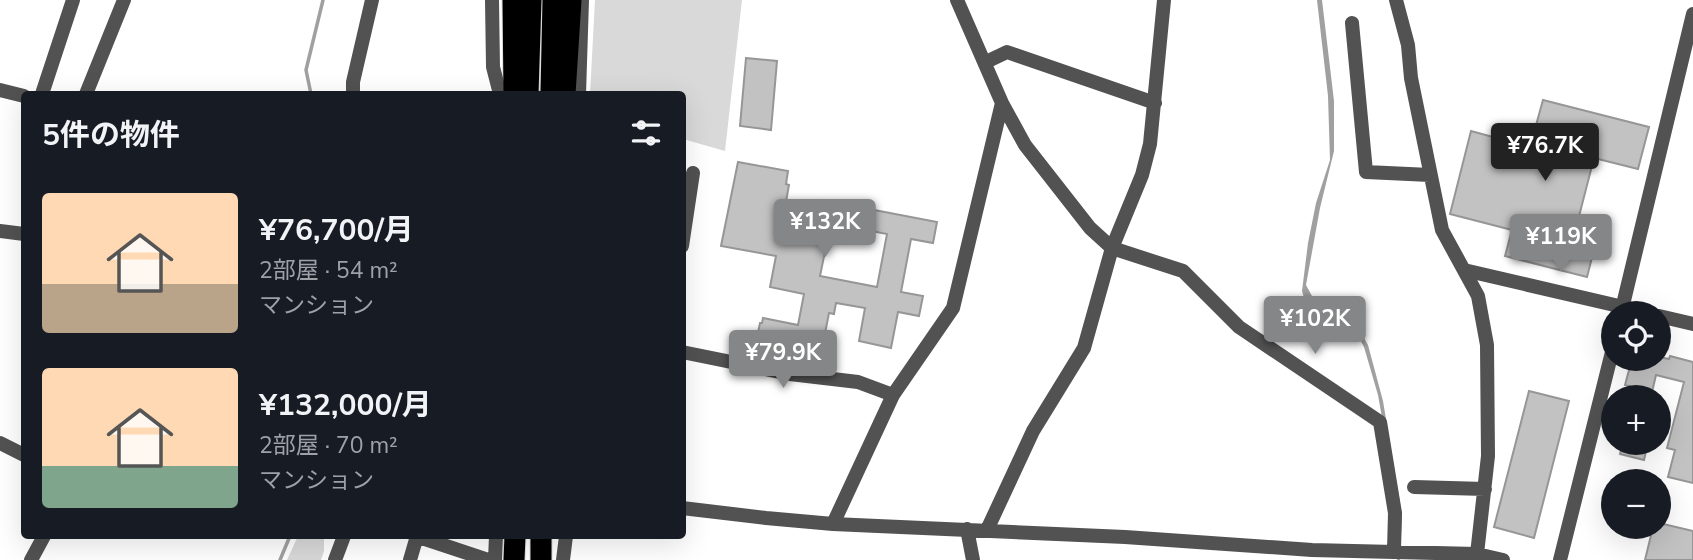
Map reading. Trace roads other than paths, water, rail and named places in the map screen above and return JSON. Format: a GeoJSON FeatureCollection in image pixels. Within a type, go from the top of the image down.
{"type":"FeatureCollection","features":[{"type":"Feature","properties":{"kind":"highway"},"geometry":{"type":"LineString","coordinates":[[513,0],[514,91]]}},
{"type":"Feature","properties":{"kind":"highway"},"geometry":{"type":"LineString","coordinates":[[528,91],[531,0]]}},
{"type":"Feature","properties":{"kind":"highway"},"geometry":{"type":"LineString","coordinates":[[551,91],[553,0]]}},
{"type":"Feature","properties":{"kind":"highway"},"geometry":{"type":"LineString","coordinates":[[565,91],[570,0]]}},
{"type":"Feature","properties":{"kind":"highway"},"geometry":{"type":"LineString","coordinates":[[514,560],[515,539]]}},
{"type":"Feature","properties":{"kind":"highway"},"geometry":{"type":"LineString","coordinates":[[541,539],[541,560]]}},
{"type":"Feature","properties":{"kind":"street"},"geometry":{"type":"LineString","coordinates":[[43,91],[73,0]]}},
{"type":"Feature","properties":{"kind":"street"},"geometry":{"type":"LineString","coordinates":[[87,91],[124,0]]}},
{"type":"Feature","properties":{"kind":"street"},"geometry":{"type":"LineString","coordinates":[[353,91],[372,0]]}},
{"type":"Feature","properties":{"kind":"street"},"geometry":{"type":"LineString","coordinates":[[492,0],[493,67],[499,91]]}},
{"type":"Feature","properties":{"kind":"street"},"geometry":{"type":"LineString","coordinates":[[579,91],[582,0]]}},
{"type":"Feature","properties":{"kind":"street"},"geometry":{"type":"LineString","coordinates":[[957,0],[1002,103],[1025,145],[1072,207],[1112,248],[1183,271],[1239,327],[1380,422],[1395,513],[1394,550]]}},
{"type":"Feature","properties":{"kind":"street"},"geometry":{"type":"LineString","coordinates":[[987,530],[1033,431],[1084,348],[1112,248],[1142,175],[1150,144],[1164,0]]}},
{"type":"Feature","properties":{"kind":"street"},"geometry":{"type":"LineString","coordinates":[[1396,0],[1408,46],[1411,78],[1442,230],[1478,296],[1486,345],[1488,456],[1477,554]]}},
{"type":"Feature","properties":{"kind":"street"},"geometry":{"type":"LineString","coordinates":[[1624,301],[1693,14]]}},
{"type":"Feature","properties":{"kind":"street"},"geometry":{"type":"LineString","coordinates":[[1352,23],[1366,172],[1430,174]]}},
{"type":"Feature","properties":{"kind":"street"},"geometry":{"type":"LineString","coordinates":[[986,62],[1007,52],[1155,103]]}},
{"type":"Feature","properties":{"kind":"street"},"geometry":{"type":"LineString","coordinates":[[0,90],[21,95]]}},
{"type":"Feature","properties":{"kind":"street"},"geometry":{"type":"LineString","coordinates":[[833,524],[892,395],[953,307],[1002,103]]}},
{"type":"Feature","properties":{"kind":"street"},"geometry":{"type":"LineString","coordinates":[[686,219],[693,173]]}},
{"type":"Feature","properties":{"kind":"street"},"geometry":{"type":"LineString","coordinates":[[0,231],[21,234]]}},
{"type":"Feature","properties":{"kind":"street"},"geometry":{"type":"LineString","coordinates":[[1464,270],[1601,305]]}},
{"type":"Feature","properties":{"kind":"street"},"geometry":{"type":"LineString","coordinates":[[1671,319],[1693,324]]}},
{"type":"Feature","properties":{"kind":"street"},"geometry":{"type":"LineString","coordinates":[[686,353],[790,374],[858,382],[892,395]]}},
{"type":"Feature","properties":{"kind":"street"},"geometry":{"type":"LineString","coordinates":[[1560,560],[1607,371]]}},
{"type":"Feature","properties":{"kind":"street"},"geometry":{"type":"LineString","coordinates":[[0,443],[21,454]]}},
{"type":"Feature","properties":{"kind":"street"},"geometry":{"type":"LineString","coordinates":[[1414,487],[1485,489]]}},
{"type":"Feature","properties":{"kind":"street"},"geometry":{"type":"LineString","coordinates":[[686,509],[833,524],[1125,537],[1312,550],[1477,554],[1503,560]]}},
{"type":"Feature","properties":{"kind":"street"},"geometry":{"type":"LineString","coordinates":[[967,529],[974,560]]}},
{"type":"Feature","properties":{"kind":"street"},"geometry":{"type":"LineString","coordinates":[[31,560],[42,539]]}},
{"type":"Feature","properties":{"kind":"street"},"geometry":{"type":"LineString","coordinates":[[335,560],[343,539]]}},
{"type":"Feature","properties":{"kind":"street"},"geometry":{"type":"LineString","coordinates":[[410,560],[416,539]]}},
{"type":"Feature","properties":{"kind":"street"},"geometry":{"type":"LineString","coordinates":[[426,539],[488,560]]}},
{"type":"Feature","properties":{"kind":"street"},"geometry":{"type":"LineString","coordinates":[[495,560],[496,539]]}},
{"type":"Feature","properties":{"kind":"street"},"geometry":{"type":"LineString","coordinates":[[563,560],[566,539]]}},
{"type":"Feature","properties":{"kind":"waterway"},"geometry":{"type":"LineString","coordinates":[[310,91],[306,70],[323,0]]}},
{"type":"Feature","properties":{"kind":"waterway"},"geometry":{"type":"LineString","coordinates":[[280,560],[289,539]]}}]}
